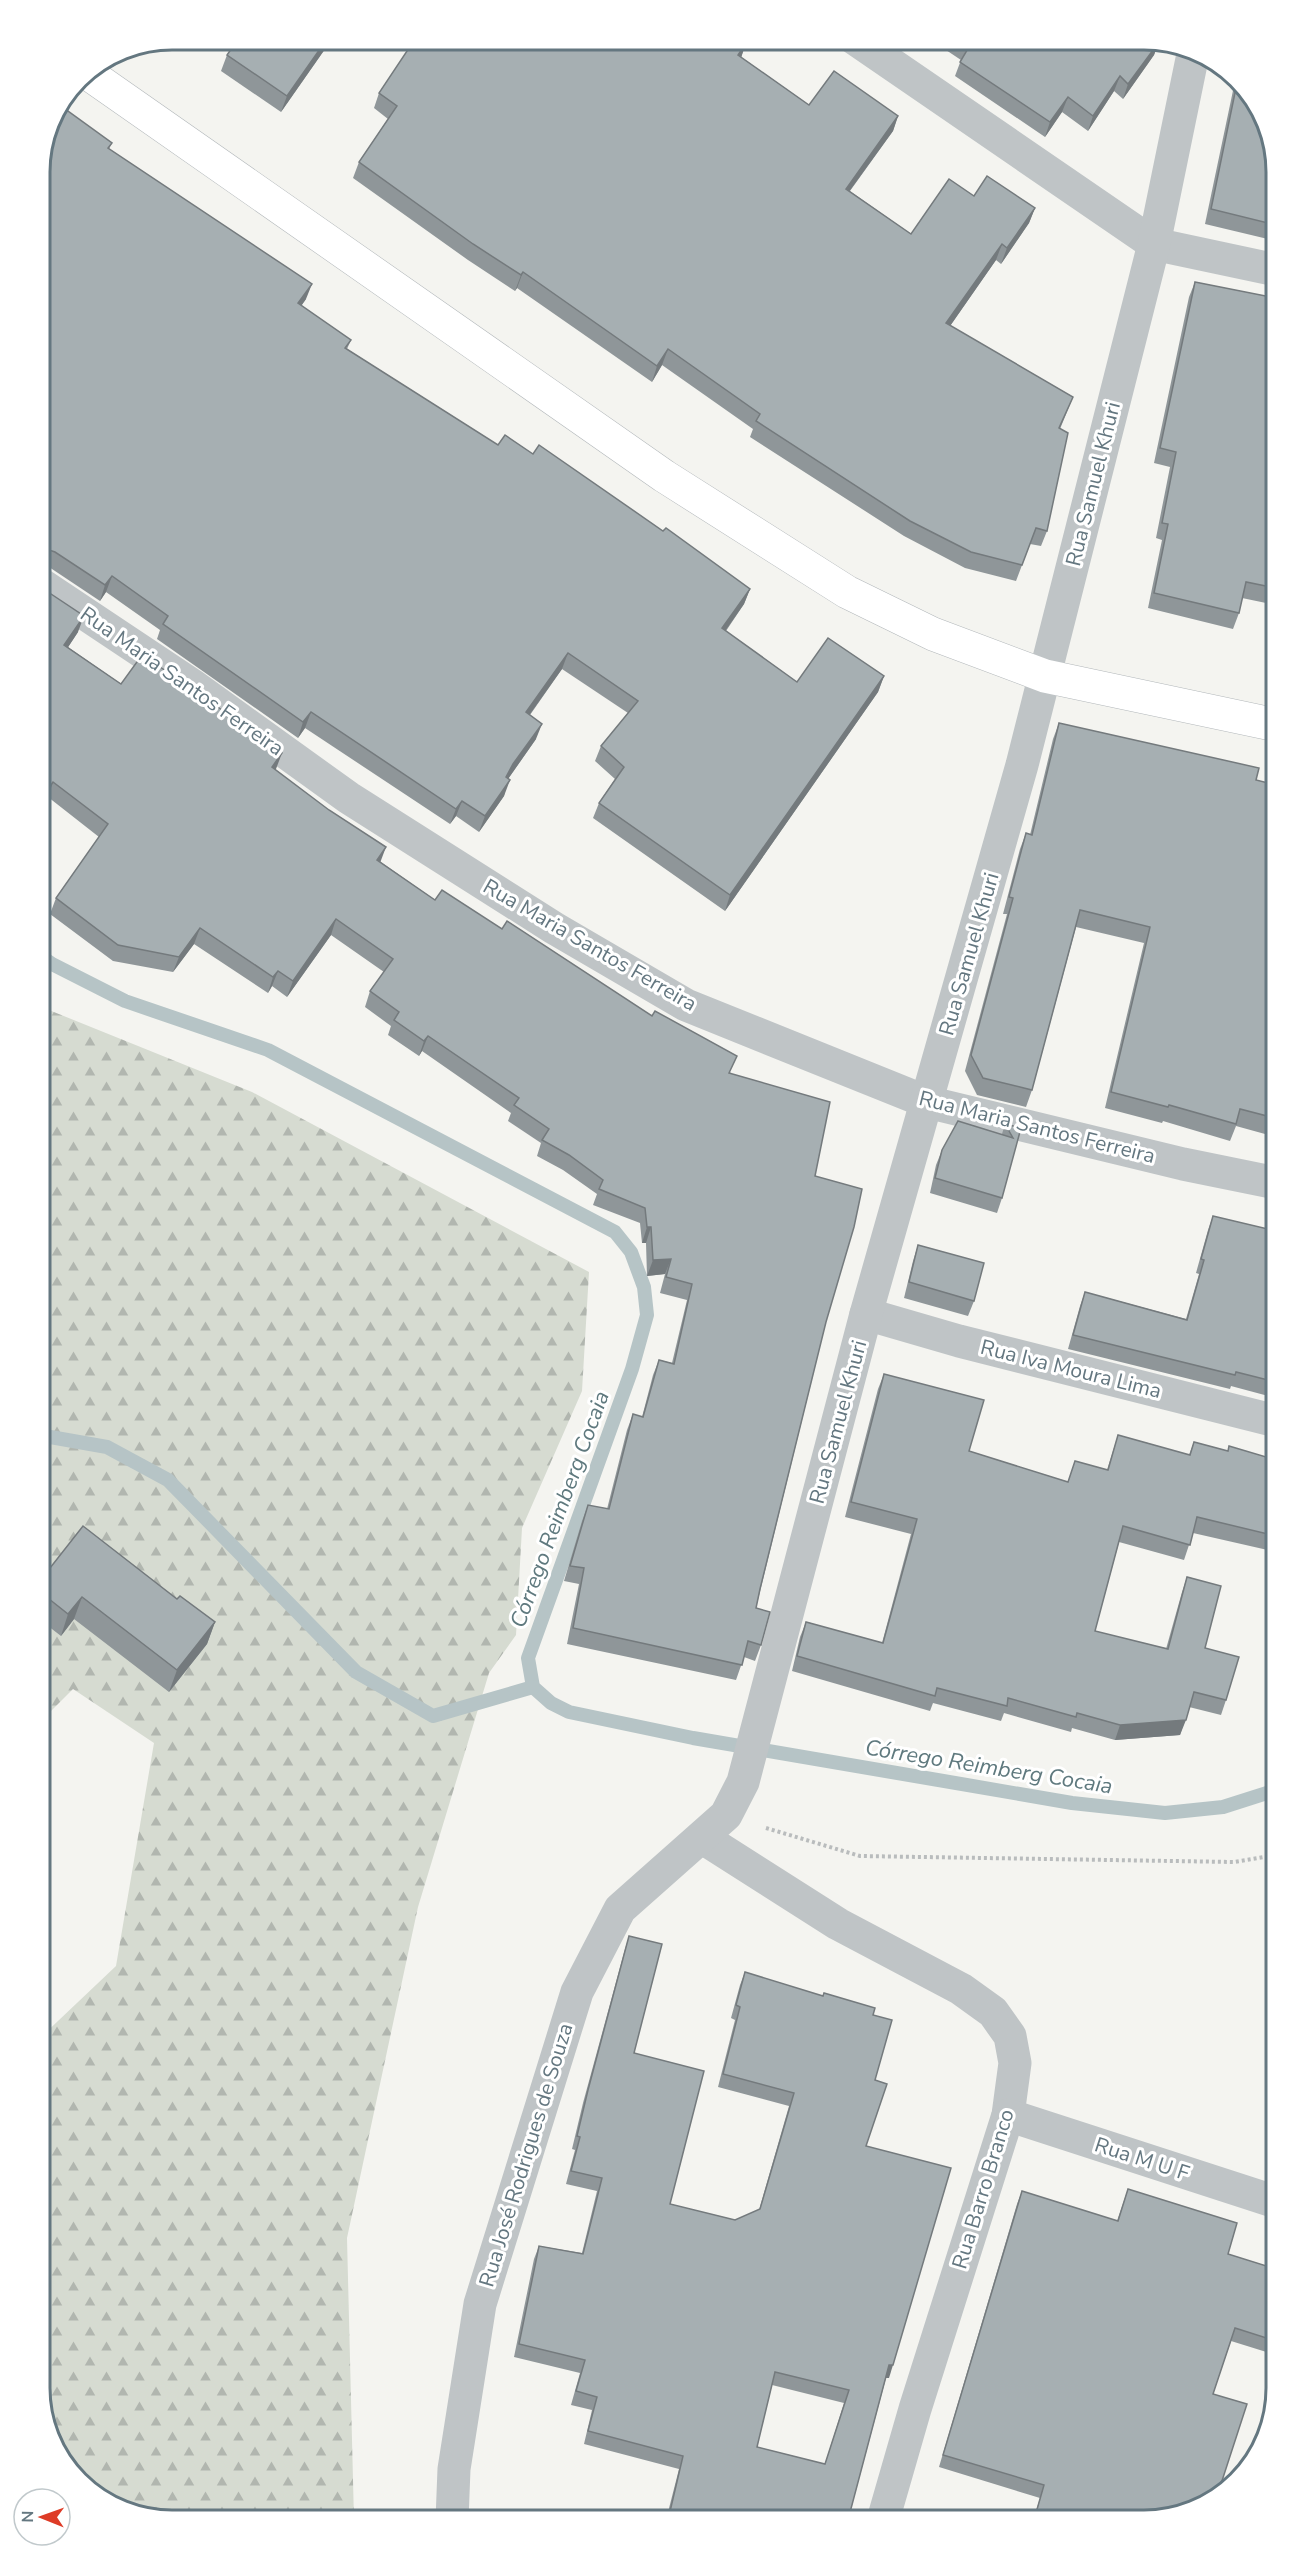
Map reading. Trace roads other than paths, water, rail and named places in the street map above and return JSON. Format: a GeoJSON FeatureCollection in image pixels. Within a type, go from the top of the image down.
{"type":"FeatureCollection","features":[{"type":"Feature","properties":{"kind":"main road"},"geometry":{"type":"LineString","coordinates":[[94,78],[664,476],[848,592],[933,634],[1045,676],[1265,723]]}},
{"type":"Feature","properties":{"kind":"street"},"geometry":{"type":"LineString","coordinates":[[871,50],[1154,244],[1265,268]]}},
{"type":"Feature","properties":{"kind":"street","name":"Rua Samuel Khuri"},"geometry":{"type":"LineString","coordinates":[[714,1826],[743,1782],[866,1314],[1045,676],[1154,244],[1192,60]]}},
{"type":"Feature","properties":{"kind":"street","name":"Rua Maria Santos Ferreira"},"geometry":{"type":"LineString","coordinates":[[50,590],[192,685],[349,798],[554,928],[686,1005],[927,1102],[1183,1164],[1265,1181]]}},
{"type":"Feature","properties":{"kind":"street","name":"Rua Iva Moura Lima"},"geometry":{"type":"LineString","coordinates":[[866,1314],[958,1341],[1265,1418]]}},
{"type":"Feature","properties":{"kind":"street","name":"Rua Barro Branco"},"geometry":{"type":"LineString","coordinates":[[714,1826],[838,1924],[961,1989],[993,2012],[1010,2036],[1014,2063],[1008,2115],[915,2409],[886,2510]]}},
{"type":"Feature","properties":{"kind":"street","name":"Rua José Rodrigues de Souza"},"geometry":{"type":"LineString","coordinates":[[452,2509],[454,2469],[480,2304],[577,1992],[620,1909],[714,1826]]}},
{"type":"Feature","properties":{"kind":"street","name":"Rua M U F"},"geometry":{"type":"LineString","coordinates":[[1008,2115],[1265,2198]]}},
{"type":"Feature","properties":{"kind":"waterway","name":"Córrego Reimberg Cocaia"},"geometry":{"type":"LineString","coordinates":[[50,963],[125,1001],[268,1050],[615,1232],[631,1252],[644,1287],[647,1315],[632,1369],[528,1658],[533,1687],[551,1703],[569,1712],[693,1738],[1072,1803],[1165,1813],[1223,1807],[1265,1794]]}},
{"type":"Feature","properties":{"kind":"waterway"},"geometry":{"type":"LineString","coordinates":[[50,1437],[107,1447],[168,1480],[356,1672],[433,1716],[533,1687]]}}]}
